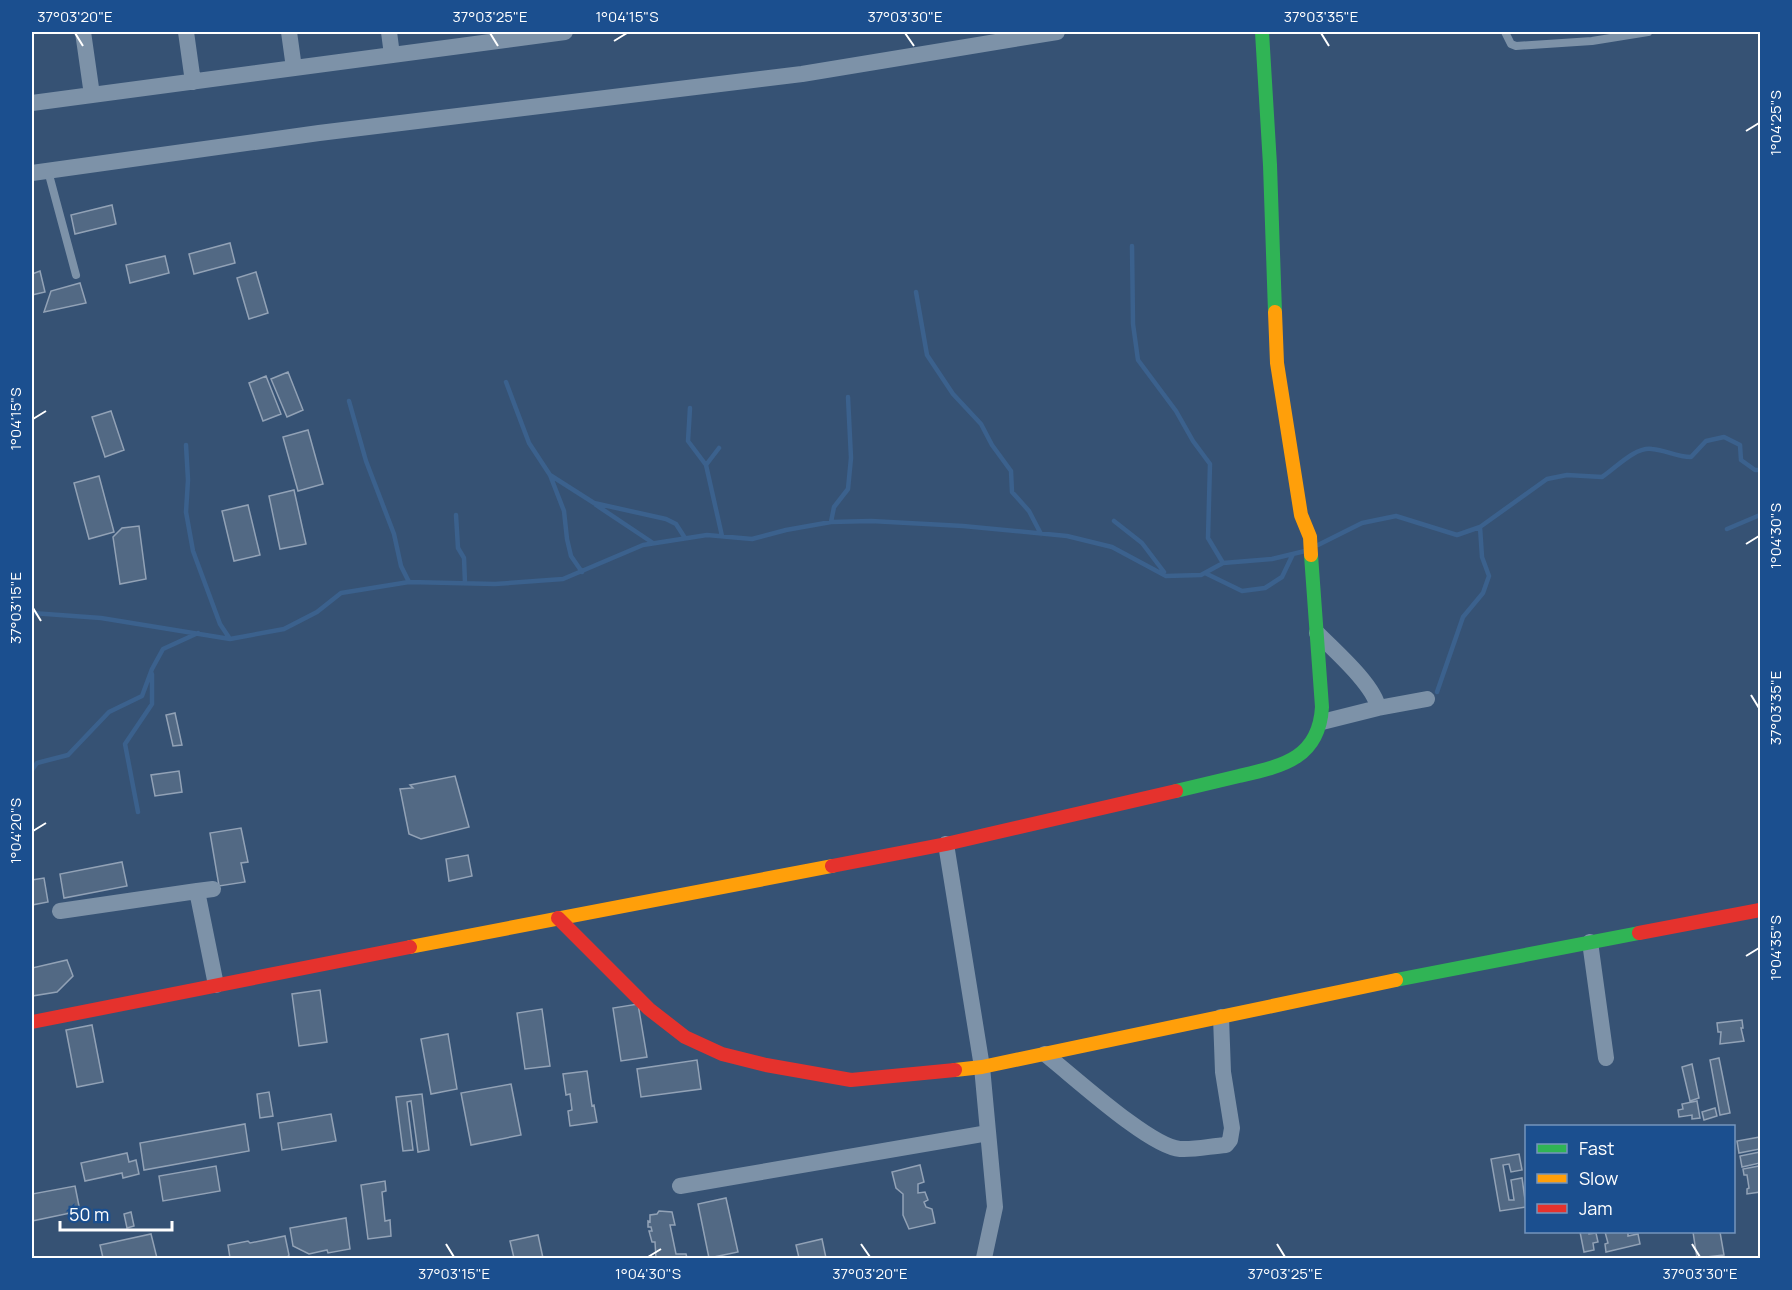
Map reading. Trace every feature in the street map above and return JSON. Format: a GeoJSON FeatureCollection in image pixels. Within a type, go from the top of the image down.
{"type":"FeatureCollection","features":[{"type":"Feature","properties":{"kind":"street"},"geometry":{"type":"LineString","coordinates":[[83,32],[92,95]]}},
{"type":"Feature","properties":{"kind":"street"},"geometry":{"type":"LineString","coordinates":[[186,32],[193,81]]}},
{"type":"Feature","properties":{"kind":"street"},"geometry":{"type":"LineString","coordinates":[[289,32],[294,68]]}},
{"type":"Feature","properties":{"kind":"street"},"geometry":{"type":"LineString","coordinates":[[389,32],[392,55]]}},
{"type":"Feature","properties":{"kind":"street"},"geometry":{"type":"LineString","coordinates":[[32,103],[565,32]]}},
{"type":"Feature","properties":{"kind":"street"},"geometry":{"type":"LineString","coordinates":[[40,172],[319,133],[802,74],[1057,32]]}},
{"type":"Feature","properties":{"kind":"street"},"geometry":{"type":"LineString","coordinates":[[32,1022],[946,844],[1278,767],[1299,755],[1317,737],[1322,722],[1310,537],[1301,515],[1276,363],[1270,165],[1262,32]]}},
{"type":"Feature","properties":{"kind":"street"},"geometry":{"type":"LineString","coordinates":[[1317,633],[1348,664],[1377,699],[1378,708]]}},
{"type":"Feature","properties":{"kind":"street"},"geometry":{"type":"LineString","coordinates":[[1322,722],[1427,699]]}},
{"type":"Feature","properties":{"kind":"street"},"geometry":{"type":"LineString","coordinates":[[946,844],[982,1067],[995,1207],[984,1258]]}},
{"type":"Feature","properties":{"kind":"street"},"geometry":{"type":"LineString","coordinates":[[60,911],[205,890],[216,985]]}},
{"type":"Feature","properties":{"kind":"street"},"geometry":{"type":"LineString","coordinates":[[558,918],[649,1009],[685,1037],[722,1054],[766,1065],[851,1080],[982,1067],[1409,977],[1761,910]]}},
{"type":"Feature","properties":{"kind":"street"},"geometry":{"type":"LineString","coordinates":[[1590,942],[1606,1058]]}},
{"type":"Feature","properties":{"kind":"street"},"geometry":{"type":"LineString","coordinates":[[1045,1054],[1124,1119],[1166,1146],[1180,1149],[1226,1145],[1230,1140],[1232,1128],[1223,1072],[1221,1017]]}},
{"type":"Feature","properties":{"kind":"street"},"geometry":{"type":"LineString","coordinates":[[680,1186],[988,1133]]}},
{"type":"Feature","properties":{"kind":"lane"},"geometry":{"type":"LineString","coordinates":[[1505,32],[1511,44],[1516,46],[1592,41],[1648,32]]}},
{"type":"Feature","properties":{"kind":"lane"},"geometry":{"type":"LineString","coordinates":[[40,172],[76,275]]}},
{"type":"Feature","properties":{"kind":"building"},"geometry":{"type":"Polygon","coordinates":[[[112,205],[116,224],[75,234],[71,215],[112,205]]]}},
{"type":"Feature","properties":{"kind":"building"},"geometry":{"type":"Polygon","coordinates":[[[230,243],[235,263],[194,274],[189,254],[230,243]]]}},
{"type":"Feature","properties":{"kind":"building"},"geometry":{"type":"Polygon","coordinates":[[[165,256],[169,273],[130,283],[126,265],[165,256]]]}},
{"type":"Feature","properties":{"kind":"building"},"geometry":{"type":"Polygon","coordinates":[[[40,271],[45,292],[32,295],[32,274],[40,271]]]}},
{"type":"Feature","properties":{"kind":"building"},"geometry":{"type":"Polygon","coordinates":[[[256,272],[268,313],[249,319],[237,278],[256,272]]]}},
{"type":"Feature","properties":{"kind":"building"},"geometry":{"type":"Polygon","coordinates":[[[80,283],[86,303],[44,312],[51,291],[80,283]]]}},
{"type":"Feature","properties":{"kind":"building"},"geometry":{"type":"Polygon","coordinates":[[[288,372],[303,410],[287,417],[271,379],[288,372]]]}},
{"type":"Feature","properties":{"kind":"building"},"geometry":{"type":"Polygon","coordinates":[[[266,376],[281,414],[263,421],[249,383],[266,376]]]}},
{"type":"Feature","properties":{"kind":"building"},"geometry":{"type":"Polygon","coordinates":[[[111,411],[124,450],[105,457],[92,417],[111,411]]]}},
{"type":"Feature","properties":{"kind":"building"},"geometry":{"type":"Polygon","coordinates":[[[308,430],[323,484],[298,491],[283,437],[308,430]]]}},
{"type":"Feature","properties":{"kind":"building"},"geometry":{"type":"Polygon","coordinates":[[[99,476],[114,532],[89,539],[74,483],[99,476]]]}},
{"type":"Feature","properties":{"kind":"building"},"geometry":{"type":"Polygon","coordinates":[[[294,490],[306,544],[280,549],[269,496],[294,490]]]}},
{"type":"Feature","properties":{"kind":"building"},"geometry":{"type":"Polygon","coordinates":[[[248,505],[260,555],[234,561],[222,511],[248,505]]]}},
{"type":"Feature","properties":{"kind":"building"},"geometry":{"type":"Polygon","coordinates":[[[139,526],[146,579],[120,584],[113,537],[122,528],[139,526]]]}},
{"type":"Feature","properties":{"kind":"building"},"geometry":{"type":"Polygon","coordinates":[[[175,713],[182,745],[173,746],[166,715],[175,713]]]}},
{"type":"Feature","properties":{"kind":"building"},"geometry":{"type":"Polygon","coordinates":[[[179,771],[182,792],[155,796],[151,775],[179,771]]]}},
{"type":"Feature","properties":{"kind":"building"},"geometry":{"type":"Polygon","coordinates":[[[455,776],[469,827],[421,839],[409,834],[400,789],[413,788],[410,785],[455,776]]]}},
{"type":"Feature","properties":{"kind":"building"},"geometry":{"type":"Polygon","coordinates":[[[241,828],[248,862],[241,863],[245,882],[219,886],[210,833],[241,828]]]}},
{"type":"Feature","properties":{"kind":"building"},"geometry":{"type":"Polygon","coordinates":[[[468,855],[472,876],[449,881],[446,859],[468,855]]]}},
{"type":"Feature","properties":{"kind":"building"},"geometry":{"type":"Polygon","coordinates":[[[122,862],[127,886],[64,898],[60,874],[122,862]]]}},
{"type":"Feature","properties":{"kind":"building"},"geometry":{"type":"Polygon","coordinates":[[[44,878],[48,902],[32,905],[32,880],[44,878]]]}},
{"type":"Feature","properties":{"kind":"building"},"geometry":{"type":"Polygon","coordinates":[[[67,960],[73,976],[57,992],[32,996],[32,968],[67,960]]]}},
{"type":"Feature","properties":{"kind":"building"},"geometry":{"type":"Polygon","coordinates":[[[320,990],[327,1042],[299,1046],[292,994],[320,990]]]}},
{"type":"Feature","properties":{"kind":"building"},"geometry":{"type":"Polygon","coordinates":[[[638,1004],[647,1057],[621,1061],[613,1008],[638,1004]]]}},
{"type":"Feature","properties":{"kind":"building"},"geometry":{"type":"Polygon","coordinates":[[[542,1009],[550,1066],[525,1069],[517,1013],[542,1009]]]}},
{"type":"Feature","properties":{"kind":"building"},"geometry":{"type":"Polygon","coordinates":[[[1742,1020],[1744,1041],[1720,1044],[1721,1032],[1718,1032],[1717,1023],[1742,1020]]]}},
{"type":"Feature","properties":{"kind":"building"},"geometry":{"type":"Polygon","coordinates":[[[92,1025],[103,1082],[77,1087],[66,1030],[92,1025]]]}},
{"type":"Feature","properties":{"kind":"building"},"geometry":{"type":"Polygon","coordinates":[[[448,1034],[457,1089],[431,1094],[421,1039],[448,1034]]]}},
{"type":"Feature","properties":{"kind":"building"},"geometry":{"type":"Polygon","coordinates":[[[1719,1058],[1730,1113],[1720,1115],[1710,1060],[1719,1058]]]}},
{"type":"Feature","properties":{"kind":"building"},"geometry":{"type":"Polygon","coordinates":[[[697,1060],[701,1089],[641,1097],[637,1069],[697,1060]]]}},
{"type":"Feature","properties":{"kind":"building"},"geometry":{"type":"Polygon","coordinates":[[[1692,1064],[1699,1098],[1690,1101],[1682,1067],[1692,1064]]]}},
{"type":"Feature","properties":{"kind":"building"},"geometry":{"type":"Polygon","coordinates":[[[587,1071],[592,1106],[594,1105],[597,1122],[570,1126],[568,1111],[572,1110],[570,1094],[566,1095],[563,1074],[587,1071]]]}},
{"type":"Feature","properties":{"kind":"building"},"geometry":{"type":"Polygon","coordinates":[[[511,1084],[521,1135],[471,1145],[461,1093],[511,1084]]]}},
{"type":"Feature","properties":{"kind":"building"},"geometry":{"type":"Polygon","coordinates":[[[269,1092],[273,1116],[260,1118],[257,1094],[269,1092]]]}},
{"type":"Feature","properties":{"kind":"building"},"geometry":{"type":"Polygon","coordinates":[[[422,1094],[429,1150],[418,1152],[411,1101],[407,1102],[413,1150],[403,1151],[396,1097],[422,1094]]]}},
{"type":"Feature","properties":{"kind":"building"},"geometry":{"type":"Polygon","coordinates":[[[1697,1101],[1700,1118],[1692,1119],[1692,1115],[1679,1117],[1678,1110],[1683,1109],[1682,1104],[1697,1101]]]}},
{"type":"Feature","properties":{"kind":"building"},"geometry":{"type":"Polygon","coordinates":[[[1715,1108],[1717,1116],[1704,1120],[1702,1112],[1715,1108]]]}},
{"type":"Feature","properties":{"kind":"building"},"geometry":{"type":"Polygon","coordinates":[[[331,1114],[336,1141],[282,1150],[278,1123],[331,1114]]]}},
{"type":"Feature","properties":{"kind":"building"},"geometry":{"type":"Polygon","coordinates":[[[245,1124],[249,1151],[144,1170],[140,1143],[245,1124]]]}},
{"type":"Feature","properties":{"kind":"building"},"geometry":{"type":"Polygon","coordinates":[[[1760,1137],[1760,1149],[1739,1153],[1737,1141],[1760,1137]]]}},
{"type":"Feature","properties":{"kind":"building"},"geometry":{"type":"Polygon","coordinates":[[[1760,1152],[1760,1163],[1742,1167],[1740,1156],[1760,1152]]]}},
{"type":"Feature","properties":{"kind":"building"},"geometry":{"type":"Polygon","coordinates":[[[127,1153],[129,1162],[136,1160],[139,1174],[123,1178],[122,1173],[85,1181],[81,1163],[127,1153]]]}},
{"type":"Feature","properties":{"kind":"building"},"geometry":{"type":"Polygon","coordinates":[[[1519,1154],[1522,1170],[1511,1172],[1509,1164],[1503,1165],[1509,1200],[1514,1200],[1511,1180],[1522,1178],[1525,1207],[1500,1211],[1491,1159],[1519,1154]]]}},
{"type":"Feature","properties":{"kind":"building"},"geometry":{"type":"Polygon","coordinates":[[[920,1165],[924,1182],[918,1184],[918,1193],[925,1192],[928,1200],[924,1202],[926,1207],[932,1209],[935,1223],[909,1229],[903,1215],[903,1194],[896,1188],[892,1172],[920,1165]]]}},
{"type":"Feature","properties":{"kind":"building"},"geometry":{"type":"Polygon","coordinates":[[[216,1166],[220,1191],[163,1201],[159,1176],[216,1166]]]}},
{"type":"Feature","properties":{"kind":"building"},"geometry":{"type":"Polygon","coordinates":[[[1759,1166],[1760,1192],[1747,1194],[1749,1188],[1747,1175],[1744,1175],[1743,1169],[1759,1166]]]}},
{"type":"Feature","properties":{"kind":"building"},"geometry":{"type":"Polygon","coordinates":[[[385,1181],[386,1191],[382,1192],[385,1221],[390,1220],[391,1236],[368,1239],[361,1185],[385,1181]]]}},
{"type":"Feature","properties":{"kind":"building"},"geometry":{"type":"Polygon","coordinates":[[[75,1186],[80,1211],[32,1221],[32,1194],[75,1186]]]}},
{"type":"Feature","properties":{"kind":"building"},"geometry":{"type":"Polygon","coordinates":[[[726,1198],[738,1252],[709,1258],[698,1204],[726,1198]]]}},
{"type":"Feature","properties":{"kind":"building"},"geometry":{"type":"Polygon","coordinates":[[[659,1211],[672,1212],[675,1225],[670,1225],[676,1254],[686,1254],[687,1258],[656,1258],[655,1242],[652,1242],[649,1231],[652,1231],[651,1227],[648,1227],[648,1221],[650,1222],[650,1215],[657,1214],[659,1211]]]}},
{"type":"Feature","properties":{"kind":"building"},"geometry":{"type":"Polygon","coordinates":[[[131,1212],[134,1226],[127,1228],[124,1214],[131,1212]]]}},
{"type":"Feature","properties":{"kind":"building"},"geometry":{"type":"Polygon","coordinates":[[[346,1218],[350,1249],[309,1254],[293,1246],[290,1228],[346,1218]]]}},
{"type":"Feature","properties":{"kind":"building"},"geometry":{"type":"Polygon","coordinates":[[[1580,1233],[1596,1233],[1598,1242],[1593,1243],[1594,1250],[1584,1252],[1580,1233]]]}},
{"type":"Feature","properties":{"kind":"building"},"geometry":{"type":"Polygon","coordinates":[[[1605,1233],[1628,1233],[1628,1236],[1638,1234],[1640,1244],[1606,1252],[1605,1244],[1608,1243],[1605,1233]]]}},
{"type":"Feature","properties":{"kind":"building"},"geometry":{"type":"Polygon","coordinates":[[[1693,1233],[1720,1233],[1724,1255],[1697,1258],[1693,1233]]]}},
{"type":"Feature","properties":{"kind":"building"},"geometry":{"type":"Polygon","coordinates":[[[151,1234],[157,1258],[103,1258],[100,1245],[151,1234]]]}},
{"type":"Feature","properties":{"kind":"building"},"geometry":{"type":"Polygon","coordinates":[[[538,1235],[543,1258],[514,1258],[510,1241],[538,1235]]]}},
{"type":"Feature","properties":{"kind":"building"},"geometry":{"type":"Polygon","coordinates":[[[285,1236],[289,1255],[287,1258],[230,1258],[228,1245],[285,1236]]]}},
{"type":"Feature","properties":{"kind":"building"},"geometry":{"type":"Polygon","coordinates":[[[822,1239],[826,1258],[799,1258],[796,1245],[822,1239]]]}},
{"type":"Feature","properties":{"kind":"waterway"},"geometry":{"type":"LineString","coordinates":[[1132,246],[1133,324],[1138,360],[1176,411],[1193,441],[1210,464],[1208,538],[1223,563]]}},
{"type":"Feature","properties":{"kind":"waterway"},"geometry":{"type":"LineString","coordinates":[[916,292],[927,355],[953,394],[981,424],[992,445],[1011,471],[1012,492],[1029,511],[1041,534]]}},
{"type":"Feature","properties":{"kind":"waterway"},"geometry":{"type":"LineString","coordinates":[[506,382],[529,443],[550,475],[564,511],[571,556],[582,572]]}},
{"type":"Feature","properties":{"kind":"waterway"},"geometry":{"type":"LineString","coordinates":[[831,522],[834,507],[848,489],[851,458],[848,397]]}},
{"type":"Feature","properties":{"kind":"waterway"},"geometry":{"type":"LineString","coordinates":[[349,401],[366,461],[394,534],[401,566],[409,582]]}},
{"type":"Feature","properties":{"kind":"waterway"},"geometry":{"type":"LineString","coordinates":[[690,408],[688,441],[706,465]]}},
{"type":"Feature","properties":{"kind":"waterway"},"geometry":{"type":"LineString","coordinates":[[1318,545],[1362,523],[1396,516],[1457,535],[1480,527],[1547,479],[1567,475],[1602,477],[1632,455],[1645,449],[1691,457],[1706,441],[1724,437],[1740,445],[1741,460],[1755,470],[1760,470]]}},
{"type":"Feature","properties":{"kind":"waterway"},"geometry":{"type":"LineString","coordinates":[[186,445],[188,480],[186,512],[193,551],[220,624],[230,639]]}},
{"type":"Feature","properties":{"kind":"waterway"},"geometry":{"type":"LineString","coordinates":[[719,448],[706,465],[722,536]]}},
{"type":"Feature","properties":{"kind":"waterway"},"geometry":{"type":"LineString","coordinates":[[550,475],[594,503],[666,519],[676,524],[685,538]]}},
{"type":"Feature","properties":{"kind":"waterway"},"geometry":{"type":"LineString","coordinates":[[596,505],[653,543]]}},
{"type":"Feature","properties":{"kind":"waterway"},"geometry":{"type":"LineString","coordinates":[[456,515],[458,548],[464,558],[465,583]]}},
{"type":"Feature","properties":{"kind":"waterway"},"geometry":{"type":"LineString","coordinates":[[1727,529],[1760,515]]}},
{"type":"Feature","properties":{"kind":"waterway"},"geometry":{"type":"LineString","coordinates":[[32,613],[101,618],[230,639],[284,629],[317,612],[341,593],[409,582],[495,584],[563,579],[643,545],[707,535],[752,539],[831,522],[871,521],[963,526],[1067,536],[1112,547],[1166,576],[1201,575],[1223,563],[1272,559],[1305,551]]}},
{"type":"Feature","properties":{"kind":"waterway"},"geometry":{"type":"LineString","coordinates":[[1114,521],[1142,543],[1164,572]]}},
{"type":"Feature","properties":{"kind":"waterway"},"geometry":{"type":"LineString","coordinates":[[1437,692],[1463,617],[1483,593],[1489,576],[1482,557],[1480,527]]}},
{"type":"Feature","properties":{"kind":"waterway"},"geometry":{"type":"LineString","coordinates":[[1205,573],[1242,591],[1265,588],[1282,577],[1293,554]]}},
{"type":"Feature","properties":{"kind":"waterway"},"geometry":{"type":"LineString","coordinates":[[32,770],[37,763],[68,755],[109,712],[142,696],[152,669],[163,649],[198,633]]}},
{"type":"Feature","properties":{"kind":"waterway"},"geometry":{"type":"LineString","coordinates":[[138,812],[125,744],[152,704],[152,674]]}},
{"type":"Feature","properties":{"kind":"traffic: fast"},"geometry":{"type":"LineString","coordinates":[[1262,32],[1270,165],[1275,312]]}},
{"type":"Feature","properties":{"kind":"traffic: fast"},"geometry":{"type":"LineString","coordinates":[[1176,791],[1270,768],[1296,757],[1314,738],[1322,707],[1311,555]]}},
{"type":"Feature","properties":{"kind":"traffic: fast"},"geometry":{"type":"LineString","coordinates":[[1396,980],[1639,933]]}},
{"type":"Feature","properties":{"kind":"traffic: slow"},"geometry":{"type":"LineString","coordinates":[[1275,312],[1277,363],[1301,515],[1310,537],[1311,555]]}},
{"type":"Feature","properties":{"kind":"traffic: slow"},"geometry":{"type":"LineString","coordinates":[[410,947],[832,866]]}},
{"type":"Feature","properties":{"kind":"traffic: slow"},"geometry":{"type":"LineString","coordinates":[[955,1070],[982,1067],[1396,980]]}},
{"type":"Feature","properties":{"kind":"traffic: jam"},"geometry":{"type":"LineString","coordinates":[[832,866],[946,844],[1176,791]]}},
{"type":"Feature","properties":{"kind":"traffic: jam"},"geometry":{"type":"LineString","coordinates":[[1639,933],[1760,910]]}},
{"type":"Feature","properties":{"kind":"traffic: jam"},"geometry":{"type":"LineString","coordinates":[[558,918],[649,1009],[685,1037],[722,1054],[766,1065],[851,1080],[955,1070]]}},
{"type":"Feature","properties":{"kind":"traffic: jam"},"geometry":{"type":"LineString","coordinates":[[32,1022],[410,947]]}}]}
